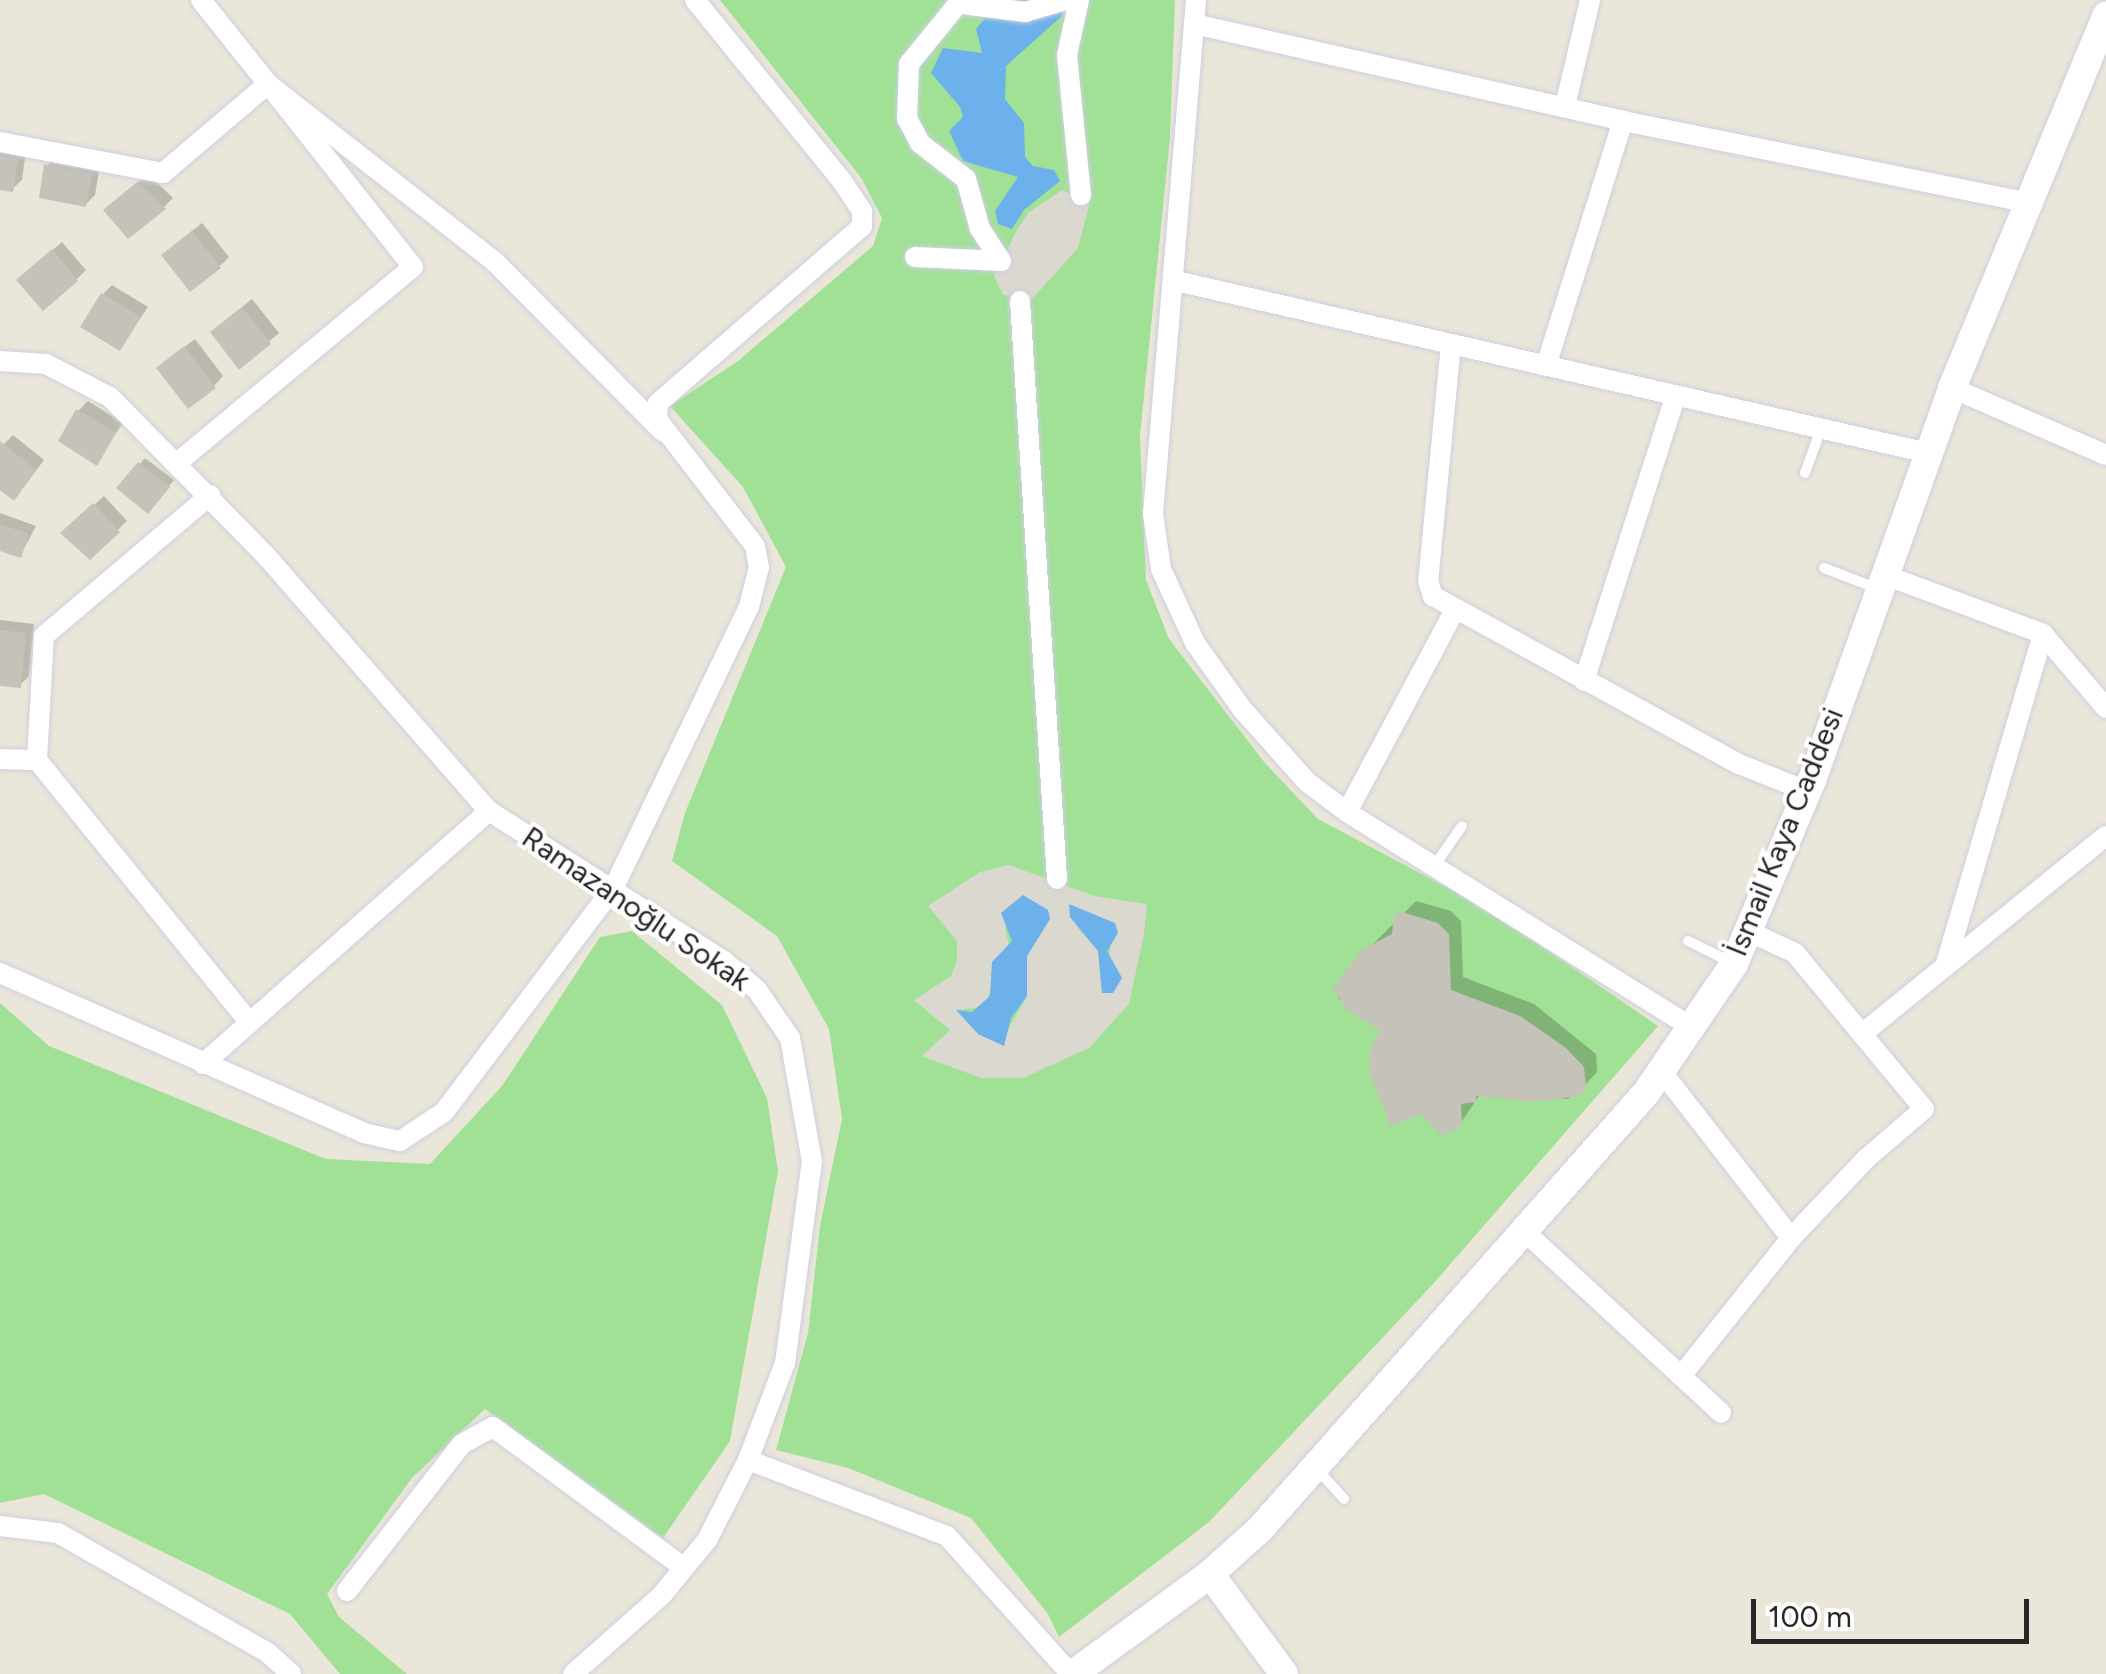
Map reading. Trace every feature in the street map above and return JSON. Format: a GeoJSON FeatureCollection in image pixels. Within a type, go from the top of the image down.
{"type":"FeatureCollection","features":[{"type":"Feature","properties":{"kind":"street"},"geometry":{"type":"LineString","coordinates":[[178,462],[413,267],[201,0]]}},
{"type":"Feature","properties":{"kind":"street"},"geometry":{"type":"LineString","coordinates":[[0,973],[364,1133],[400,1141],[444,1112],[614,886],[749,607],[759,566],[755,546],[656,419],[666,391],[862,226],[862,210],[842,181],[695,0]]}},
{"type":"Feature","properties":{"kind":"street"},"geometry":{"type":"LineString","coordinates":[[915,256],[1001,261],[980,229],[966,179],[920,143],[908,118],[910,64],[962,2],[1025,12],[1066,0]]}},
{"type":"Feature","properties":{"kind":"street"},"geometry":{"type":"LineString","coordinates":[[1080,0],[1067,54],[1081,195]]}},
{"type":"Feature","properties":{"kind":"street"},"geometry":{"type":"LineString","coordinates":[[1196,0],[1176,281],[1153,514],[1161,569],[1195,643],[1242,709],[1307,782],[1346,812],[1694,1028]]}},
{"type":"Feature","properties":{"kind":"street"},"geometry":{"type":"LineString","coordinates":[[1565,106],[1590,0]]}},
{"type":"Feature","properties":{"kind":"street","name":"İsmail Kaya Caddesi"},"geometry":{"type":"LineString","coordinates":[[1072,1674],[1210,1574],[1314,1467],[1662,1072],[1734,964],[1808,790],[1879,581],[1952,388],[2106,16]]}},
{"type":"Feature","properties":{"kind":"street"},"geometry":{"type":"LineString","coordinates":[[1194,24],[1623,121],[2029,203]]}},
{"type":"Feature","properties":{"kind":"street"},"geometry":{"type":"LineString","coordinates":[[0,142],[163,173],[268,84]]}},
{"type":"Feature","properties":{"kind":"street"},"geometry":{"type":"LineString","coordinates":[[268,84],[494,262],[677,446]]}},
{"type":"Feature","properties":{"kind":"street"},"geometry":{"type":"LineString","coordinates":[[1546,366],[1623,121]]}},
{"type":"Feature","properties":{"kind":"street"},"geometry":{"type":"LineString","coordinates":[[1176,281],[1928,453]]}},
{"type":"Feature","properties":{"kind":"street"},"geometry":{"type":"LineString","coordinates":[[1020,301],[1056,879]]}},
{"type":"Feature","properties":{"kind":"street"},"geometry":{"type":"LineString","coordinates":[[1451,344],[1428,581],[1433,596],[1739,764],[1808,790]]}},
{"type":"Feature","properties":{"kind":"street","name":"Ramazanoğlu Sokak"},"geometry":{"type":"LineString","coordinates":[[0,360],[46,364],[110,397],[210,495],[489,811],[614,886],[757,990],[790,1038],[807,1107],[812,1161],[802,1260],[785,1363],[748,1460],[707,1540],[684,1568],[574,1674]]}},
{"type":"Feature","properties":{"kind":"street"},"geometry":{"type":"LineString","coordinates":[[1952,388],[2106,456]]}},
{"type":"Feature","properties":{"kind":"street"},"geometry":{"type":"LineString","coordinates":[[1584,681],[1676,396]]}},
{"type":"Feature","properties":{"kind":"street"},"geometry":{"type":"LineString","coordinates":[[210,495],[44,636],[38,760],[250,1022]]}},
{"type":"Feature","properties":{"kind":"street"},"geometry":{"type":"LineString","coordinates":[[1879,581],[2042,634],[2106,708]]}},
{"type":"Feature","properties":{"kind":"street"},"geometry":{"type":"LineString","coordinates":[[1346,812],[1454,610]]}},
{"type":"Feature","properties":{"kind":"street"},"geometry":{"type":"LineString","coordinates":[[1945,967],[2042,634]]}},
{"type":"Feature","properties":{"kind":"street"},"geometry":{"type":"LineString","coordinates":[[0,759],[38,760]]}},
{"type":"Feature","properties":{"kind":"street"},"geometry":{"type":"LineString","coordinates":[[203,1064],[489,811]]}},
{"type":"Feature","properties":{"kind":"street"},"geometry":{"type":"LineString","coordinates":[[1862,1034],[2102,848]]}},
{"type":"Feature","properties":{"kind":"street"},"geometry":{"type":"LineString","coordinates":[[1681,1376],[1792,1238],[1867,1158],[1924,1109],[1795,952],[1750,932]]}},
{"type":"Feature","properties":{"kind":"street"},"geometry":{"type":"LineString","coordinates":[[1662,1072],[1792,1238]]}},
{"type":"Feature","properties":{"kind":"street"},"geometry":{"type":"LineString","coordinates":[[1524,1231],[1721,1413]]}},
{"type":"Feature","properties":{"kind":"street"},"geometry":{"type":"LineString","coordinates":[[347,1591],[462,1444],[493,1427],[684,1568]]}},
{"type":"Feature","properties":{"kind":"street"},"geometry":{"type":"LineString","coordinates":[[748,1460],[947,1536],[1072,1674]]}},
{"type":"Feature","properties":{"kind":"street"},"geometry":{"type":"LineString","coordinates":[[0,1526],[58,1532],[268,1653],[290,1674]]}},
{"type":"Feature","properties":{"kind":"street"},"geometry":{"type":"LineString","coordinates":[[1210,1574],[1284,1674]]}},
{"type":"Feature","properties":{"kind":"lane"},"geometry":{"type":"LineString","coordinates":[[1805,473],[1821,428]]}},
{"type":"Feature","properties":{"kind":"lane"},"geometry":{"type":"LineString","coordinates":[[1824,568],[1879,581]]}},
{"type":"Feature","properties":{"kind":"lane"},"geometry":{"type":"LineString","coordinates":[[1435,865],[1462,826]]}},
{"type":"Feature","properties":{"kind":"lane"},"geometry":{"type":"LineString","coordinates":[[1688,942],[1734,964]]}},
{"type":"Feature","properties":{"kind":"lane"},"geometry":{"type":"LineString","coordinates":[[1314,1467],[1344,1499]]}},
{"type":"Feature","properties":{"kind":"green space"},"geometry":{"type":"Polygon","coordinates":[[[720,0],[1175,0],[1170,137],[1140,436],[1146,580],[1169,639],[1265,763],[1318,819],[1486,908],[1658,1026],[1433,1284],[1209,1522],[1059,1637],[1048,1614],[971,1518],[848,1468],[776,1450],[808,1333],[820,1226],[842,1119],[829,1029],[777,936],[672,861],[685,813],[786,567],[743,487],[670,406],[738,361],[873,246],[882,218],[862,179],[720,0]]]}},
{"type":"Feature","properties":{"kind":"green space"},"geometry":{"type":"Polygon","coordinates":[[[632,931],[722,1005],[767,1098],[778,1171],[730,1441],[663,1538],[485,1409],[412,1478],[327,1594],[339,1617],[407,1674],[340,1674],[290,1614],[44,1494],[0,1503],[0,1003],[49,1046],[326,1159],[430,1164],[502,1086],[600,937],[632,931]]]}},
{"type":"Feature","properties":{"kind":"shaded area"},"geometry":{"type":"Polygon","coordinates":[[[1062,190],[1090,202],[1078,248],[1032,299],[1003,295],[994,275],[1017,230],[1028,213],[1062,190]]]}},
{"type":"Feature","properties":{"kind":"shaded area"},"geometry":{"type":"Polygon","coordinates":[[[1009,865],[1094,896],[1147,904],[1129,1004],[1089,1048],[1023,1078],[981,1078],[922,1056],[950,1030],[914,1000],[951,976],[957,960],[957,941],[928,906],[980,872],[1009,865]],[[1035,902],[1005,927],[1010,951],[983,1007],[957,1010],[1004,1036],[1027,997],[1027,956],[1050,919],[1035,902]],[[1071,905],[1078,928],[1098,951],[1102,993],[1115,924],[1071,905]]]}},
{"type":"Feature","properties":{"kind":"water"},"geometry":{"type":"Polygon","coordinates":[[[1000,0],[1059,0],[1063,15],[1006,66],[1005,99],[1024,123],[1025,157],[1033,166],[1054,170],[1060,181],[1024,210],[1012,229],[998,224],[995,211],[1018,177],[963,161],[949,131],[963,117],[960,107],[931,73],[943,48],[982,53],[976,29],[1000,0]]]}},
{"type":"Feature","properties":{"kind":"water"},"geometry":{"type":"Polygon","coordinates":[[[1023,895],[1048,910],[1050,919],[1027,956],[1027,996],[1011,1018],[1004,1046],[978,1034],[956,1010],[972,1012],[990,996],[992,962],[1012,941],[1001,913],[1023,895]]]}},
{"type":"Feature","properties":{"kind":"water"},"geometry":{"type":"Polygon","coordinates":[[[1069,904],[1115,923],[1118,933],[1107,951],[1122,978],[1113,993],[1102,993],[1098,951],[1070,917],[1069,904]]]}},
{"type":"Feature","properties":{"kind":"building"},"geometry":{"type":"Polygon","coordinates":[[[0,156],[18,159],[13,192],[0,190],[0,156]]]}},
{"type":"Feature","properties":{"kind":"building"},"geometry":{"type":"Polygon","coordinates":[[[44,164],[92,174],[86,207],[39,198],[44,164]]]}},
{"type":"Feature","properties":{"kind":"building"},"geometry":{"type":"Polygon","coordinates":[[[137,182],[166,209],[128,239],[103,210],[137,182]]]}},
{"type":"Feature","properties":{"kind":"building"},"geometry":{"type":"Polygon","coordinates":[[[192,231],[221,268],[190,292],[161,255],[192,231]]]}},
{"type":"Feature","properties":{"kind":"building"},"geometry":{"type":"Polygon","coordinates":[[[52,249],[78,281],[43,311],[16,280],[52,249]]]}},
{"type":"Feature","properties":{"kind":"building"},"geometry":{"type":"Polygon","coordinates":[[[101,293],[141,317],[120,351],[80,327],[101,293]]]}},
{"type":"Feature","properties":{"kind":"building"},"geometry":{"type":"Polygon","coordinates":[[[242,307],[271,344],[239,370],[210,332],[242,307]]]}},
{"type":"Feature","properties":{"kind":"building"},"geometry":{"type":"Polygon","coordinates":[[[184,346],[216,388],[188,409],[156,368],[184,346]]]}},
{"type":"Feature","properties":{"kind":"building"},"geometry":{"type":"Polygon","coordinates":[[[76,409],[116,433],[97,466],[58,441],[76,409]]]}},
{"type":"Feature","properties":{"kind":"building"},"geometry":{"type":"Polygon","coordinates":[[[0,441],[36,470],[14,501],[0,490],[0,441]]]}},
{"type":"Feature","properties":{"kind":"building"},"geometry":{"type":"Polygon","coordinates":[[[138,462],[170,487],[148,514],[116,488],[138,462]]]}},
{"type":"Feature","properties":{"kind":"building"},"geometry":{"type":"Polygon","coordinates":[[[93,503],[120,532],[90,560],[60,533],[93,503]]]}},
{"type":"Feature","properties":{"kind":"building"},"geometry":{"type":"Polygon","coordinates":[[[0,524],[29,534],[21,558],[0,551],[0,524]]]}},
{"type":"Feature","properties":{"kind":"building"},"geometry":{"type":"Polygon","coordinates":[[[0,630],[26,633],[21,688],[0,686],[0,630]]]}},
{"type":"Feature","properties":{"kind":"building"},"geometry":{"type":"Polygon","coordinates":[[[1402,912],[1438,923],[1449,934],[1451,990],[1520,1016],[1566,1048],[1584,1067],[1586,1088],[1579,1096],[1534,1102],[1476,1096],[1476,1102],[1461,1104],[1462,1126],[1442,1136],[1421,1114],[1391,1126],[1369,1072],[1370,1050],[1380,1030],[1347,1010],[1333,988],[1362,950],[1392,934],[1394,915],[1402,912]]]}}]}
